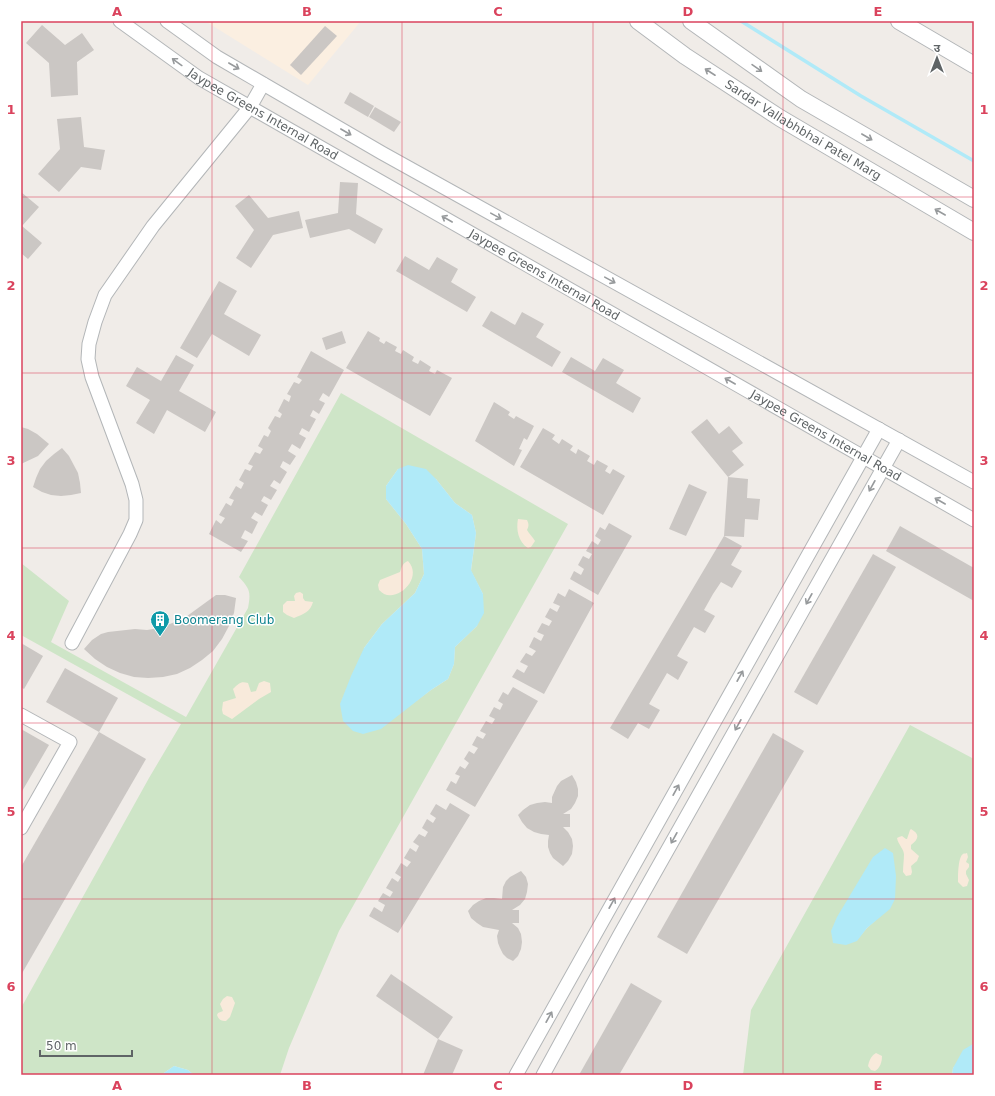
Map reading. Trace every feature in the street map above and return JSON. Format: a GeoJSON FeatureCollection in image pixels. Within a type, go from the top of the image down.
{"type":"FeatureCollection","features":[{"type":"Feature","properties":{"kind":"street","name":"Jaypee Greens Internal Road"},"geometry":{"type":"LineString","coordinates":[[120,21],[199,78],[974,520]]}},
{"type":"Feature","properties":{"kind":"street","name":"Jaypee Greens Internal Road"},"geometry":{"type":"LineString","coordinates":[[167,21],[217,57],[389,157],[974,482]]}},
{"type":"Feature","properties":{"kind":"street","name":"Sardar Vallabhbhai Patel Marg"},"geometry":{"type":"LineString","coordinates":[[638,21],[685,56],[780,118],[974,232]]}},
{"type":"Feature","properties":{"kind":"street","name":"Sardar Vallabhbhai Patel Marg"},"geometry":{"type":"LineString","coordinates":[[691,21],[801,99],[974,199]]}},
{"type":"Feature","properties":{"kind":"street"},"geometry":{"type":"LineString","coordinates":[[899,21],[974,65]]}},
{"type":"Feature","properties":{"kind":"street"},"geometry":{"type":"LineString","coordinates":[[72,643],[136,520],[136,500],[132,484],[92,377],[88,359],[89,344],[95,322],[105,295],[153,226],[250,107],[263,84]]}},
{"type":"Feature","properties":{"kind":"street"},"geometry":{"type":"LineString","coordinates":[[516,1075],[879,429]]}},
{"type":"Feature","properties":{"kind":"street"},"geometry":{"type":"LineString","coordinates":[[543,1075],[619,936],[898,440]]}},
{"type":"Feature","properties":{"kind":"street"},"geometry":{"type":"LineString","coordinates":[[21,715],[70,742],[21,828]]}},
{"type":"Feature","properties":{"kind":"street"},"geometry":{"type":"LineString","coordinates":[[536,1040],[556,1051]]}},
{"type":"Feature","properties":{"kind":"shaded area"},"geometry":{"type":"Polygon","coordinates":[[[205,21],[361,21],[308,85],[205,21]]]}},
{"type":"Feature","properties":{"kind":"green space"},"geometry":{"type":"Polygon","coordinates":[[[341,393],[568,524],[339,931],[289,1048],[280,1075],[194,1075],[188,1070],[174,1066],[161,1075],[21,1075],[21,1008],[149,778],[181,724],[21,635],[21,563],[69,601],[51,642],[186,717],[248,608],[249,591],[239,577],[341,393]],[[398,469],[386,486],[386,499],[406,524],[422,549],[424,574],[415,593],[382,624],[364,648],[408,707],[448,679],[454,664],[455,647],[477,626],[483,594],[471,571],[476,533],[472,515],[455,503],[436,479],[398,469]]]}},
{"type":"Feature","properties":{"kind":"green space"},"geometry":{"type":"Polygon","coordinates":[[[910,725],[974,759],[974,1046],[973,1044],[953,1068],[952,1075],[743,1075],[751,1010],[910,725]],[[893,853],[856,941],[877,919],[893,853]]]}},
{"type":"Feature","properties":{"kind":"sand"},"geometry":{"type":"Polygon","coordinates":[[[518,519],[527,520],[527,530],[535,541],[531,547],[528,548],[520,539],[517,527],[518,519]]]}},
{"type":"Feature","properties":{"kind":"sand"},"geometry":{"type":"Polygon","coordinates":[[[408,561],[412,567],[413,574],[408,586],[403,591],[390,595],[384,594],[379,590],[378,585],[380,580],[400,572],[403,565],[408,561]]]}},
{"type":"Feature","properties":{"kind":"sand"},"geometry":{"type":"Polygon","coordinates":[[[300,592],[303,594],[305,601],[313,602],[306,612],[294,618],[283,612],[283,605],[287,601],[295,601],[294,596],[296,593],[300,592]]]}},
{"type":"Feature","properties":{"kind":"sand"},"geometry":{"type":"Polygon","coordinates":[[[264,681],[270,683],[271,692],[232,719],[223,714],[223,702],[236,698],[233,689],[237,685],[242,682],[248,683],[251,692],[256,691],[259,683],[264,681]]]}},
{"type":"Feature","properties":{"kind":"sand"},"geometry":{"type":"Polygon","coordinates":[[[911,829],[916,833],[917,839],[911,845],[911,849],[919,856],[917,861],[911,866],[911,875],[906,876],[903,872],[904,854],[897,838],[902,836],[907,839],[911,829]]]}},
{"type":"Feature","properties":{"kind":"sand"},"geometry":{"type":"Polygon","coordinates":[[[967,853],[968,857],[966,862],[969,864],[969,867],[966,874],[969,880],[967,886],[963,887],[958,882],[959,867],[961,856],[967,853]]]}},
{"type":"Feature","properties":{"kind":"sand"},"geometry":{"type":"Polygon","coordinates":[[[227,996],[232,997],[235,1003],[230,1017],[226,1021],[223,1021],[219,1019],[217,1015],[223,1011],[220,1004],[227,996]]]}},
{"type":"Feature","properties":{"kind":"sand"},"geometry":{"type":"Polygon","coordinates":[[[876,1053],[882,1056],[882,1058],[879,1067],[875,1071],[871,1070],[868,1066],[870,1059],[876,1053]]]}},
{"type":"Feature","properties":{"kind":"water"},"geometry":{"type":"Polygon","coordinates":[[[408,465],[426,469],[455,503],[472,515],[476,533],[471,570],[483,594],[484,613],[477,626],[455,647],[454,664],[448,679],[431,690],[381,729],[363,734],[353,731],[343,721],[340,704],[364,648],[382,624],[415,593],[424,574],[422,549],[406,524],[386,499],[386,486],[398,469],[408,465]]]}},
{"type":"Feature","properties":{"kind":"water"},"geometry":{"type":"Polygon","coordinates":[[[885,848],[893,853],[896,876],[895,899],[890,909],[867,928],[857,941],[846,945],[833,943],[831,931],[837,917],[873,857],[885,848]]]}},
{"type":"Feature","properties":{"kind":"water"},"geometry":{"type":"Polygon","coordinates":[[[973,1044],[974,1075],[952,1075],[953,1068],[963,1050],[973,1044]]]}},
{"type":"Feature","properties":{"kind":"water"},"geometry":{"type":"Polygon","coordinates":[[[174,1066],[188,1070],[194,1075],[161,1075],[174,1066]]]}},
{"type":"Feature","properties":{"kind":"building"},"geometry":{"type":"Polygon","coordinates":[[[42,25],[65,45],[82,33],[94,50],[77,62],[78,95],[51,97],[49,63],[26,43],[42,25]]]}},
{"type":"Feature","properties":{"kind":"building"},"geometry":{"type":"Polygon","coordinates":[[[325,26],[337,36],[301,75],[290,65],[325,26]]]}},
{"type":"Feature","properties":{"kind":"building"},"geometry":{"type":"Polygon","coordinates":[[[350,92],[374,106],[368,117],[344,103],[350,92]]]}},
{"type":"Feature","properties":{"kind":"building"},"geometry":{"type":"Polygon","coordinates":[[[375,107],[401,122],[394,132],[369,117],[375,107]]]}},
{"type":"Feature","properties":{"kind":"building"},"geometry":{"type":"Polygon","coordinates":[[[81,117],[84,147],[105,150],[101,170],[81,167],[59,192],[38,174],[60,149],[57,119],[81,117]]]}},
{"type":"Feature","properties":{"kind":"building"},"geometry":{"type":"Polygon","coordinates":[[[340,182],[358,183],[356,214],[383,229],[375,244],[349,229],[310,238],[305,220],[338,213],[340,182]]]}},
{"type":"Feature","properties":{"kind":"building"},"geometry":{"type":"Polygon","coordinates":[[[21,192],[39,207],[22,226],[42,243],[28,259],[21,253],[21,192]]]}},
{"type":"Feature","properties":{"kind":"building"},"geometry":{"type":"Polygon","coordinates":[[[249,195],[268,218],[299,211],[303,228],[273,235],[251,268],[236,258],[254,230],[235,206],[249,195]]]}},
{"type":"Feature","properties":{"kind":"building"},"geometry":{"type":"Polygon","coordinates":[[[405,256],[429,270],[437,257],[458,269],[451,282],[476,297],[467,312],[396,271],[405,256]]]}},
{"type":"Feature","properties":{"kind":"building"},"geometry":{"type":"Polygon","coordinates":[[[219,281],[237,291],[224,314],[261,335],[249,356],[212,334],[197,358],[180,348],[219,281]]]}},
{"type":"Feature","properties":{"kind":"building"},"geometry":{"type":"Polygon","coordinates":[[[491,311],[515,325],[522,312],[544,324],[536,337],[561,352],[552,367],[482,326],[491,311]]]}},
{"type":"Feature","properties":{"kind":"building"},"geometry":{"type":"Polygon","coordinates":[[[342,331],[346,343],[326,350],[322,338],[342,331]]]}},
{"type":"Feature","properties":{"kind":"building"},"geometry":{"type":"Polygon","coordinates":[[[368,331],[380,338],[379,341],[384,344],[386,341],[397,347],[395,351],[401,354],[403,350],[414,357],[412,361],[418,364],[420,360],[431,367],[429,371],[435,374],[437,370],[452,378],[430,416],[346,368],[368,331]]]}},
{"type":"Feature","properties":{"kind":"building"},"geometry":{"type":"Polygon","coordinates":[[[311,351],[344,370],[329,397],[323,393],[319,400],[325,403],[319,414],[313,410],[310,416],[316,419],[309,432],[302,428],[299,434],[306,438],[300,449],[292,444],[288,451],[296,456],[290,465],[283,461],[280,467],[287,472],[280,484],[274,480],[270,486],[277,490],[271,500],[264,496],[261,501],[268,505],[262,516],[255,512],[251,518],[258,522],[252,534],[245,530],[241,538],[248,541],[241,552],[209,534],[216,520],[221,524],[225,518],[219,515],[226,503],[231,506],[234,500],[229,498],[236,486],[241,489],[244,483],[239,480],[245,469],[250,471],[253,466],[248,464],[255,452],[260,454],[263,449],[258,446],[264,435],[268,437],[271,431],[268,428],[275,416],[280,418],[282,414],[278,411],[284,399],[289,402],[291,396],[287,394],[294,382],[299,384],[302,380],[297,377],[311,351]]]}},
{"type":"Feature","properties":{"kind":"building"},"geometry":{"type":"Polygon","coordinates":[[[176,355],[194,365],[179,391],[216,412],[205,432],[167,410],[154,434],[136,423],[150,400],[126,386],[137,367],[161,381],[176,355]]]}},
{"type":"Feature","properties":{"kind":"building"},"geometry":{"type":"Polygon","coordinates":[[[571,357],[595,371],[603,358],[624,370],[616,383],[641,398],[633,413],[562,372],[571,357]]]}},
{"type":"Feature","properties":{"kind":"building"},"geometry":{"type":"Polygon","coordinates":[[[494,402],[510,412],[508,415],[514,419],[516,416],[534,426],[527,440],[524,438],[519,449],[522,450],[514,466],[475,441],[494,402]]]}},
{"type":"Feature","properties":{"kind":"building"},"geometry":{"type":"Polygon","coordinates":[[[707,419],[719,434],[729,426],[743,443],[732,451],[744,465],[728,477],[691,432],[707,419]]]}},
{"type":"Feature","properties":{"kind":"building"},"geometry":{"type":"Polygon","coordinates":[[[21,427],[37,434],[49,444],[38,456],[21,464],[21,427]]]}},
{"type":"Feature","properties":{"kind":"building"},"geometry":{"type":"Polygon","coordinates":[[[543,428],[555,435],[552,439],[559,444],[562,439],[573,446],[570,450],[576,454],[578,449],[590,456],[587,461],[594,465],[597,460],[608,466],[605,471],[610,474],[613,469],[625,476],[603,515],[520,467],[543,428]]]}},
{"type":"Feature","properties":{"kind":"building"},"geometry":{"type":"Polygon","coordinates":[[[62,448],[69,456],[78,473],[81,493],[61,496],[51,495],[33,487],[40,469],[46,461],[62,448]]]}},
{"type":"Feature","properties":{"kind":"building"},"geometry":{"type":"Polygon","coordinates":[[[728,477],[748,479],[747,498],[760,499],[758,520],[745,519],[744,537],[724,536],[728,477]]]}},
{"type":"Feature","properties":{"kind":"building"},"geometry":{"type":"Polygon","coordinates":[[[689,484],[707,492],[686,536],[669,529],[689,484]]]}},
{"type":"Feature","properties":{"kind":"building"},"geometry":{"type":"Polygon","coordinates":[[[609,523],[632,536],[598,595],[570,579],[574,571],[581,575],[584,569],[578,565],[583,556],[589,559],[592,554],[586,551],[592,541],[598,545],[601,540],[595,536],[600,527],[605,530],[609,523]]]}},
{"type":"Feature","properties":{"kind":"building"},"geometry":{"type":"Polygon","coordinates":[[[900,526],[974,568],[974,601],[886,551],[900,526]]]}},
{"type":"Feature","properties":{"kind":"building"},"geometry":{"type":"Polygon","coordinates":[[[724,536],[742,546],[731,565],[742,571],[732,588],[721,582],[713,594],[704,610],[715,616],[705,633],[694,627],[677,656],[688,662],[678,680],[667,673],[649,704],[660,710],[649,729],[638,723],[628,739],[610,728],[724,536]]]}},
{"type":"Feature","properties":{"kind":"building"},"geometry":{"type":"Polygon","coordinates":[[[873,554],[896,567],[817,705],[794,692],[873,554]]]}},
{"type":"Feature","properties":{"kind":"building"},"geometry":{"type":"Polygon","coordinates":[[[569,589],[594,603],[544,694],[512,677],[517,669],[524,673],[528,666],[520,662],[526,653],[532,656],[536,651],[529,647],[534,637],[541,641],[544,635],[537,632],[542,623],[549,626],[552,621],[545,617],[550,608],[557,612],[560,606],[553,603],[558,593],[565,597],[569,589]]]}},
{"type":"Feature","properties":{"kind":"building","name":"Boomerang Club"},"geometry":{"type":"Polygon","coordinates":[[[216,595],[225,595],[236,598],[234,613],[229,626],[213,651],[190,668],[177,674],[163,677],[134,677],[107,667],[84,649],[92,640],[101,634],[135,629],[147,630],[159,628],[183,619],[216,595]]]}},
{"type":"Feature","properties":{"kind":"building"},"geometry":{"type":"Polygon","coordinates":[[[21,643],[43,656],[24,689],[21,687],[21,643]]]}},
{"type":"Feature","properties":{"kind":"building"},"geometry":{"type":"Polygon","coordinates":[[[65,668],[118,698],[99,732],[46,702],[65,668]]]}},
{"type":"Feature","properties":{"kind":"building"},"geometry":{"type":"Polygon","coordinates":[[[513,687],[538,701],[475,807],[446,790],[451,781],[456,784],[460,776],[455,774],[460,766],[465,769],[469,763],[464,759],[469,751],[474,754],[478,748],[472,745],[477,736],[483,739],[486,734],[480,731],[486,721],[492,724],[495,719],[489,716],[494,707],[500,710],[503,704],[498,701],[503,692],[508,695],[513,687]]]}},
{"type":"Feature","properties":{"kind":"building"},"geometry":{"type":"Polygon","coordinates":[[[21,729],[49,745],[21,793],[21,729]]]}},
{"type":"Feature","properties":{"kind":"building"},"geometry":{"type":"Polygon","coordinates":[[[99,732],[146,759],[21,975],[21,867],[99,732]]]}},
{"type":"Feature","properties":{"kind":"building"},"geometry":{"type":"Polygon","coordinates":[[[773,733],[804,751],[687,954],[657,937],[773,733]]]}},
{"type":"Feature","properties":{"kind":"building"},"geometry":{"type":"Polygon","coordinates":[[[572,775],[578,789],[578,796],[571,809],[563,814],[570,814],[570,827],[563,827],[572,839],[573,846],[572,854],[563,866],[553,858],[550,853],[548,847],[549,835],[534,832],[527,828],[518,815],[530,805],[545,802],[552,803],[552,797],[557,786],[561,781],[572,775]]]}},
{"type":"Feature","properties":{"kind":"building"},"geometry":{"type":"Polygon","coordinates":[[[450,803],[470,815],[398,933],[369,916],[374,907],[382,912],[385,905],[378,901],[383,893],[390,897],[393,892],[386,888],[392,878],[398,882],[401,877],[395,873],[401,863],[407,867],[411,862],[404,858],[410,848],[416,852],[419,846],[413,842],[419,834],[425,837],[428,832],[422,828],[427,819],[433,823],[436,818],[430,814],[436,804],[446,810],[450,803]]]}},
{"type":"Feature","properties":{"kind":"building"},"geometry":{"type":"Polygon","coordinates":[[[521,871],[526,877],[528,884],[525,899],[520,905],[512,910],[519,910],[519,923],[512,923],[518,928],[521,934],[522,942],[518,956],[513,961],[503,954],[500,948],[497,936],[499,930],[483,927],[471,918],[468,911],[473,905],[486,898],[502,899],[503,887],[506,881],[521,871]]]}},
{"type":"Feature","properties":{"kind":"building"},"geometry":{"type":"Polygon","coordinates":[[[391,974],[453,1017],[438,1039],[376,996],[391,974]]]}},
{"type":"Feature","properties":{"kind":"building"},"geometry":{"type":"Polygon","coordinates":[[[631,983],[662,1001],[619,1075],[579,1075],[631,983]]]}},
{"type":"Feature","properties":{"kind":"building"},"geometry":{"type":"Polygon","coordinates":[[[438,1039],[463,1050],[452,1075],[423,1075],[438,1039]]]}},
{"type":"Feature","properties":{"kind":"waterway"},"geometry":{"type":"LineString","coordinates":[[741,21],[861,96],[974,161]]}},
{"type":"Feature","properties":{"kind":"place","name":"Boomerang Club"},"geometry":{"type":"Point","coordinates":[160,637]}}]}
